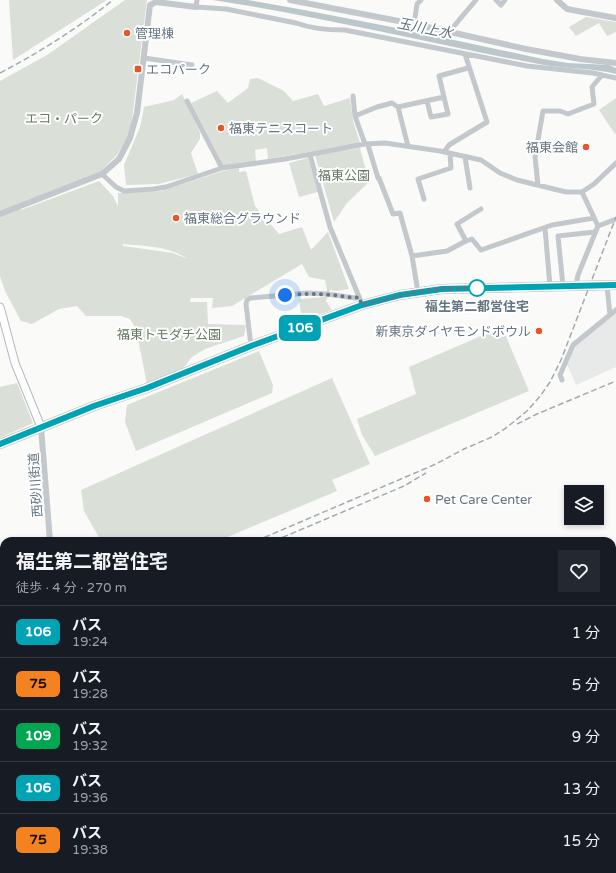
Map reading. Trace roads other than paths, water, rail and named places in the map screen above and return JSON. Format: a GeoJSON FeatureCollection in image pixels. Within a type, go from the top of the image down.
{"type":"FeatureCollection","features":[{"type":"Feature","properties":{"kind":"main road"},"geometry":{"type":"LineString","coordinates":[[0,444],[41,427],[147,388],[360,301],[442,289],[576,285],[612,286]]}},
{"type":"Feature","properties":{"kind":"main road"},"geometry":{"type":"LineString","coordinates":[[0,308],[15,363],[41,427]]}},
{"type":"Feature","properties":{"kind":"street"},"geometry":{"type":"LineString","coordinates":[[295,0],[534,50],[580,59],[616,63]]}},
{"type":"Feature","properties":{"kind":"street"},"geometry":{"type":"LineString","coordinates":[[414,24],[417,4],[421,0]]}},
{"type":"Feature","properties":{"kind":"street"},"geometry":{"type":"LineString","coordinates":[[449,32],[476,0]]}},
{"type":"Feature","properties":{"kind":"street"},"geometry":{"type":"LineString","coordinates":[[496,0],[501,5],[505,0]]}},
{"type":"Feature","properties":{"kind":"street"},"geometry":{"type":"LineString","coordinates":[[557,0],[566,9],[616,18]]}},
{"type":"Feature","properties":{"kind":"street"},"geometry":{"type":"LineString","coordinates":[[0,214],[102,174],[119,159],[130,138],[137,113],[150,5],[156,2],[196,4],[324,30],[344,30],[527,66],[616,78]]}},
{"type":"Feature","properties":{"kind":"street"},"geometry":{"type":"LineString","coordinates":[[444,152],[449,145],[486,122],[464,54]]}},
{"type":"Feature","properties":{"kind":"street"},"geometry":{"type":"LineString","coordinates":[[144,58],[192,64]]}},
{"type":"Feature","properties":{"kind":"street"},"geometry":{"type":"LineString","coordinates":[[427,101],[431,117],[448,114],[439,76],[468,68]]}},
{"type":"Feature","properties":{"kind":"street"},"geometry":{"type":"LineString","coordinates":[[538,186],[536,157],[543,111],[560,111],[568,114],[594,104],[592,87],[602,75]]}},
{"type":"Feature","properties":{"kind":"street"},"geometry":{"type":"LineString","coordinates":[[353,96],[355,116],[378,178],[393,214],[400,213],[412,256],[418,292]]}},
{"type":"Feature","properties":{"kind":"street"},"geometry":{"type":"LineString","coordinates":[[398,107],[444,97]]}},
{"type":"Feature","properties":{"kind":"street"},"geometry":{"type":"LineString","coordinates":[[187,101],[222,168]]}},
{"type":"Feature","properties":{"kind":"street"},"geometry":{"type":"LineString","coordinates":[[355,116],[392,103],[398,107],[408,146]]}},
{"type":"Feature","properties":{"kind":"street"},"geometry":{"type":"LineString","coordinates":[[102,174],[116,187],[124,191],[166,187],[222,168],[310,155],[366,144],[385,143],[444,152],[481,160],[500,173],[517,180],[566,192],[582,192],[594,184],[616,163]]}},
{"type":"Feature","properties":{"kind":"street"},"geometry":{"type":"LineString","coordinates":[[424,199],[418,179],[451,168],[450,154]]}},
{"type":"Feature","properties":{"kind":"street"},"geometry":{"type":"LineString","coordinates":[[310,155],[330,228],[360,301]]}},
{"type":"Feature","properties":{"kind":"street"},"geometry":{"type":"LineString","coordinates":[[464,157],[470,188]]}},
{"type":"Feature","properties":{"kind":"street"},"geometry":{"type":"LineString","coordinates":[[582,192],[598,226]]}},
{"type":"Feature","properties":{"kind":"street"},"geometry":{"type":"LineString","coordinates":[[466,241],[457,224],[481,209]]}},
{"type":"Feature","properties":{"kind":"street"},"geometry":{"type":"LineString","coordinates":[[412,256],[447,251],[472,239],[481,250],[552,225],[594,218]]}},
{"type":"Feature","properties":{"kind":"street"},"geometry":{"type":"LineString","coordinates":[[576,285],[578,275],[598,226],[616,219]]}},
{"type":"Feature","properties":{"kind":"street"},"geometry":{"type":"LineString","coordinates":[[545,228],[550,286]]}},
{"type":"Feature","properties":{"kind":"street"},"geometry":{"type":"LineString","coordinates":[[563,286],[558,236],[595,232]]}},
{"type":"Feature","properties":{"kind":"street"},"geometry":{"type":"LineString","coordinates":[[610,315],[612,286]]}},
{"type":"Feature","properties":{"kind":"street"},"geometry":{"type":"LineString","coordinates":[[251,346],[246,304],[247,300],[250,298],[307,293],[355,298],[360,301]]}},
{"type":"Feature","properties":{"kind":"street"},"geometry":{"type":"LineString","coordinates":[[562,380],[560,375],[573,345],[616,310]]}},
{"type":"Feature","properties":{"kind":"street","name":"西砂川街道"},"geometry":{"type":"LineString","coordinates":[[41,427],[50,537]]}},
{"type":"Feature","properties":{"kind":"railway"},"geometry":{"type":"LineString","coordinates":[[0,73],[30,57],[58,39],[113,0]]}},
{"type":"Feature","properties":{"kind":"railway"},"geometry":{"type":"LineString","coordinates":[[265,537],[436,464],[464,449],[492,437],[527,411],[550,382],[561,360],[616,217]]}},
{"type":"Feature","properties":{"kind":"railway"},"geometry":{"type":"LineString","coordinates":[[517,424],[537,414],[616,381]]}},
{"type":"Feature","properties":{"kind":"railway"},"geometry":{"type":"LineString","coordinates":[[283,537],[404,486],[426,473]]}},
{"type":"Feature","properties":{"kind":"place","name":"管理棟"},"geometry":{"type":"Point","coordinates":[127,33]}},
{"type":"Feature","properties":{"kind":"place","name":"エコパーク"},"geometry":{"type":"Point","coordinates":[138,69]}},
{"type":"Feature","properties":{"kind":"place","name":"福東テニスコート"},"geometry":{"type":"Point","coordinates":[221,128]}},
{"type":"Feature","properties":{"kind":"place","name":"福東会館"},"geometry":{"type":"Point","coordinates":[586,147]}},
{"type":"Feature","properties":{"kind":"place","name":"福東総合グラウンド"},"geometry":{"type":"Point","coordinates":[176,218]}},
{"type":"Feature","properties":{"kind":"place","name":"福生第二都営住宅"},"geometry":{"type":"Point","coordinates":[477,288]}},
{"type":"Feature","properties":{"kind":"place","name":"新東京ダイヤモンドボウル"},"geometry":{"type":"Point","coordinates":[539,331]}},
{"type":"Feature","properties":{"kind":"place","name":"Pet Care Center"},"geometry":{"type":"Point","coordinates":[427,499]}},
{"type":"Feature","properties":{"kind":"water label","name":"玉川上水"},"geometry":{"type":"Point","coordinates":[425,28]}},
{"type":"Feature","properties":{"kind":"park label","name":"エコ・パーク"},"geometry":{"type":"Point","coordinates":[64,118]}},
{"type":"Feature","properties":{"kind":"park label","name":"福東公園"},"geometry":{"type":"Point","coordinates":[344,175]}},
{"type":"Feature","properties":{"kind":"park label","name":"福東トモダチ公園"},"geometry":{"type":"Point","coordinates":[169,334]}}]}
